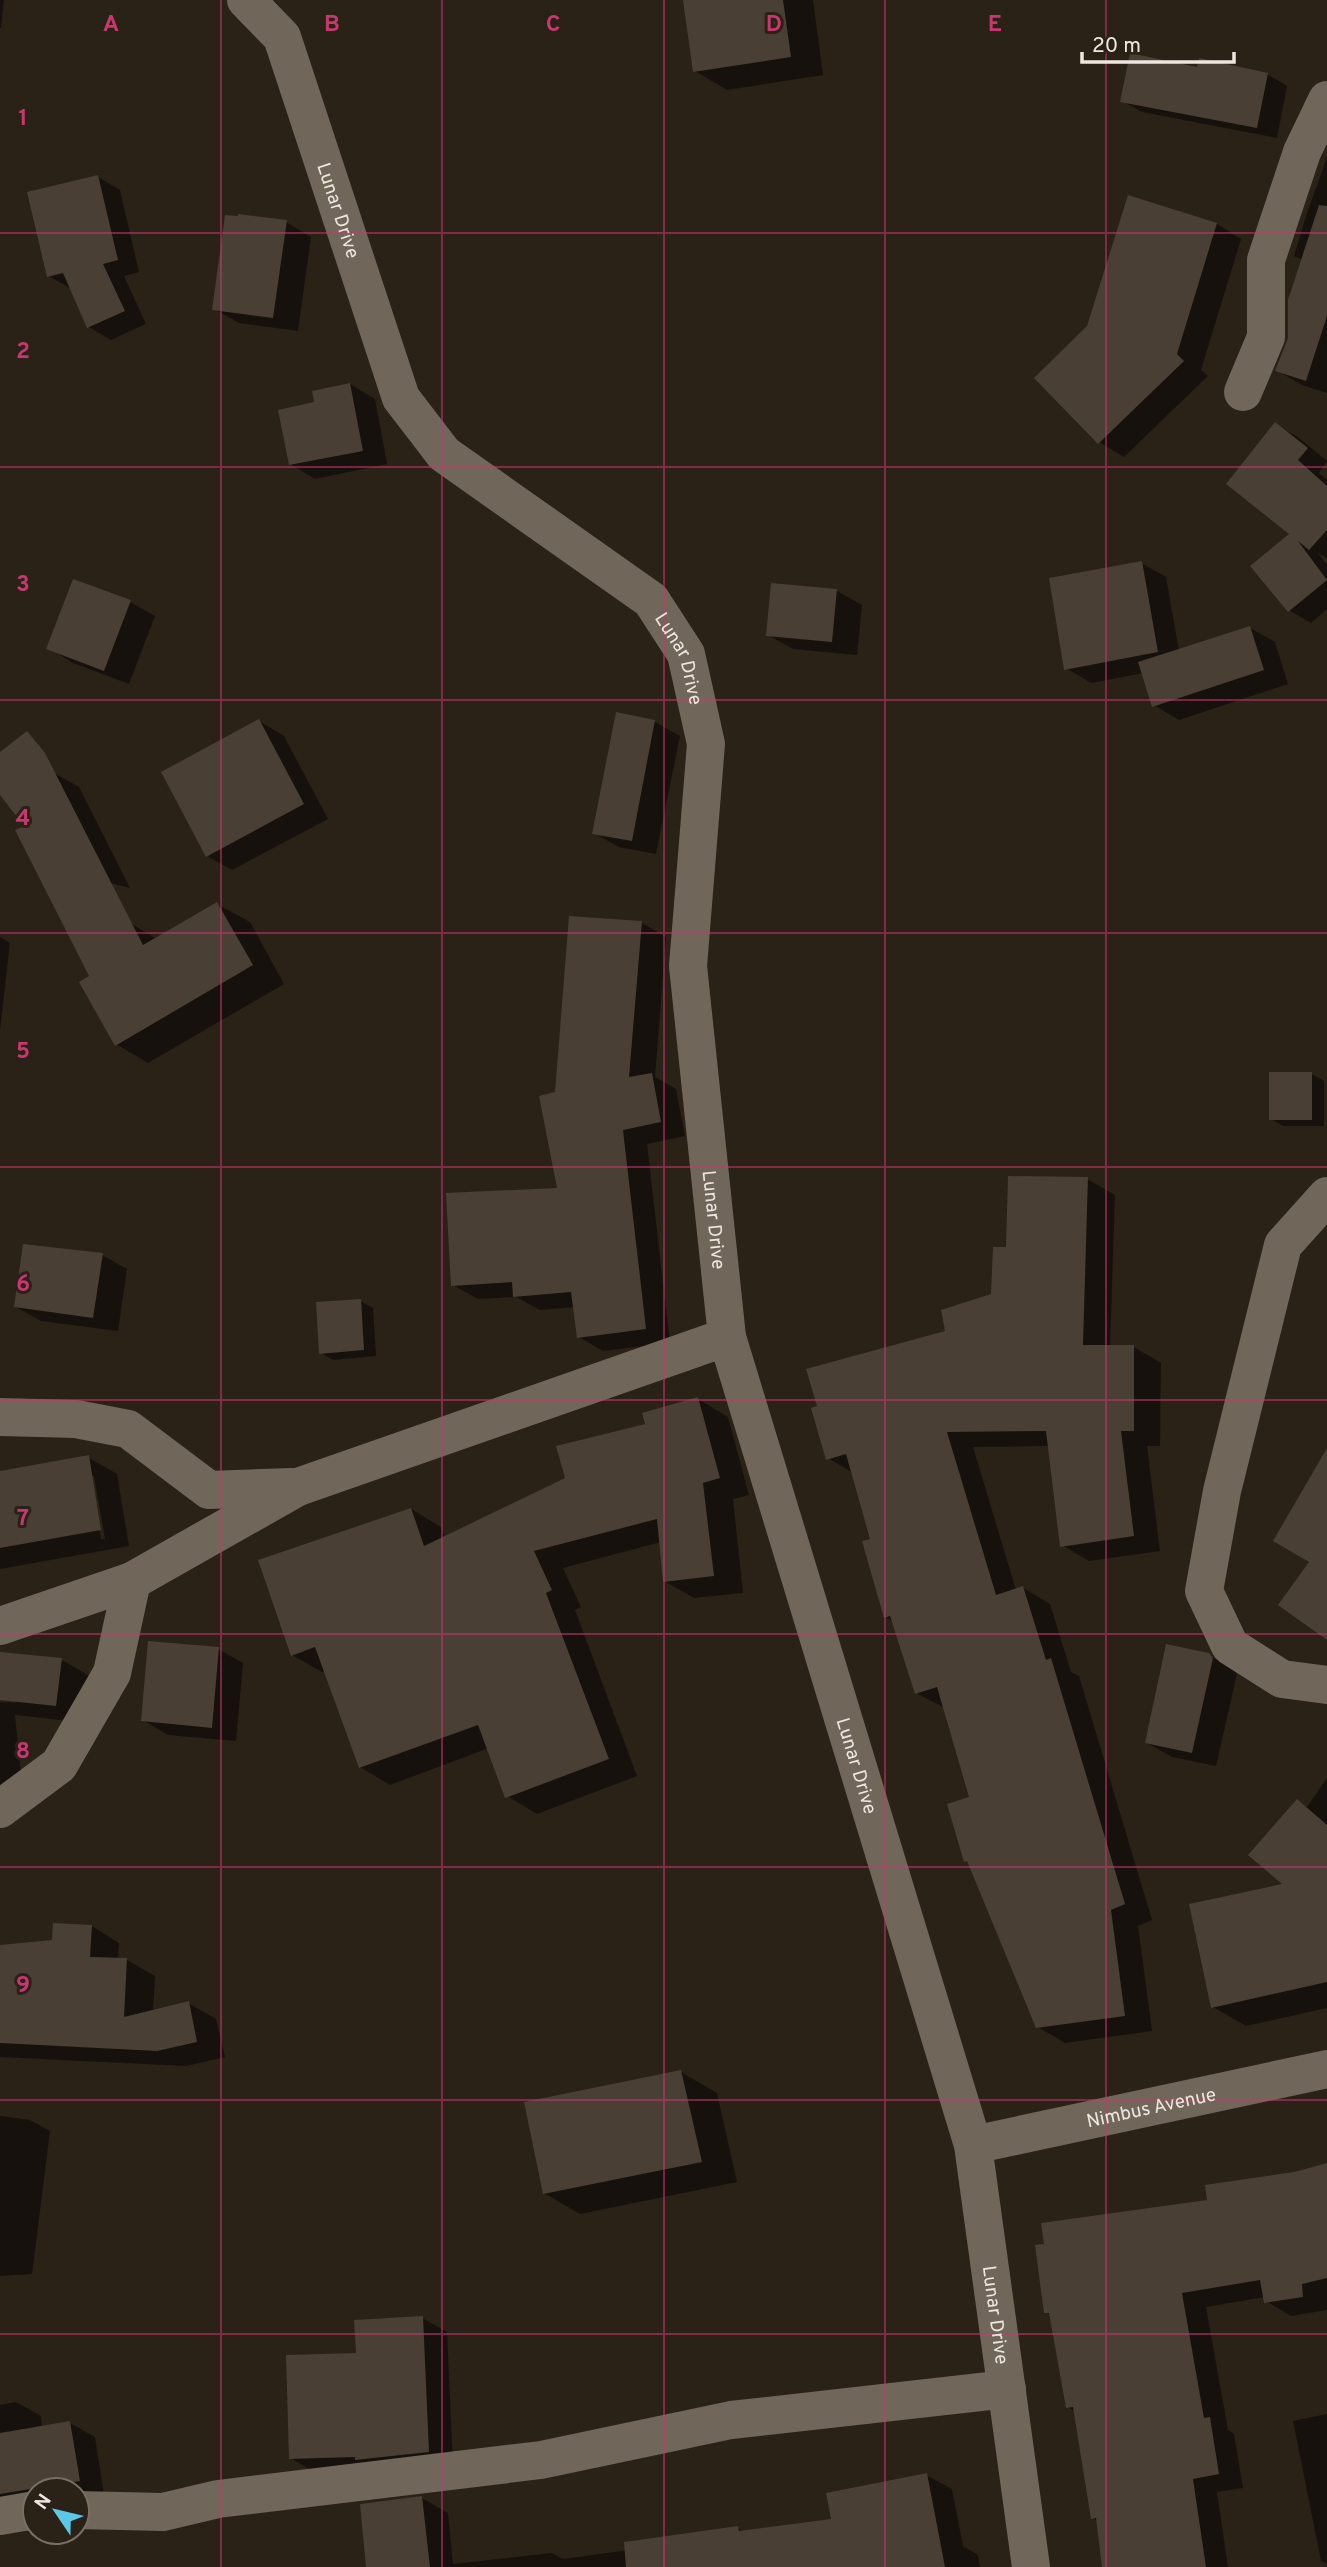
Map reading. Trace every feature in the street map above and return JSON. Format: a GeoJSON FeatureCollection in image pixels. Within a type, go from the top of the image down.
{"type":"FeatureCollection","features":[{"type":"Feature","properties":{"kind":"street","name":"Lunar Drive"},"geometry":{"type":"LineString","coordinates":[[246,0],[282,37],[401,398],[444,454],[651,600],[685,654],[706,744],[688,966],[727,1337],[973,2145],[1031,2567]]}},
{"type":"Feature","properties":{"kind":"street"},"geometry":{"type":"LineString","coordinates":[[1243,392],[1265,337],[1266,261],[1302,152],[1327,100]]}},
{"type":"Feature","properties":{"kind":"street"},"geometry":{"type":"LineString","coordinates":[[1327,1196],[1283,1245],[1222,1491],[1204,1591],[1230,1646],[1282,1679],[1327,1685]]}},
{"type":"Feature","properties":{"kind":"street"},"geometry":{"type":"LineString","coordinates":[[0,1626],[132,1581],[298,1487],[727,1337]]}},
{"type":"Feature","properties":{"kind":"street"},"geometry":{"type":"LineString","coordinates":[[0,1417],[76,1419],[128,1429],[209,1490],[298,1487]]}},
{"type":"Feature","properties":{"kind":"street"},"geometry":{"type":"LineString","coordinates":[[0,1809],[59,1765],[112,1674],[132,1581]]}},
{"type":"Feature","properties":{"kind":"street","name":"Nimbus Avenue"},"geometry":{"type":"LineString","coordinates":[[973,2145],[1327,2069]]}},
{"type":"Feature","properties":{"kind":"street"},"geometry":{"type":"LineString","coordinates":[[91,2510],[163,2512],[218,2499],[541,2460],[731,2420],[1007,2389]]}},
{"type":"Feature","properties":{"kind":"street"},"geometry":{"type":"LineString","coordinates":[[0,2516],[21,2512]]}},
{"type":"Feature","properties":{"kind":"building"},"geometry":{"type":"Polygon","coordinates":[[[683,0],[783,0],[791,57],[693,72],[683,0]]]}},
{"type":"Feature","properties":{"kind":"building"},"geometry":{"type":"Polygon","coordinates":[[[1130,53],[1197,67],[1199,58],[1268,73],[1257,128],[1120,102],[1130,53]]]}},
{"type":"Feature","properties":{"kind":"building"},"geometry":{"type":"Polygon","coordinates":[[[98,175],[118,260],[103,264],[125,311],[87,328],[63,273],[47,277],[27,192],[98,175]]]}},
{"type":"Feature","properties":{"kind":"building"},"geometry":{"type":"Polygon","coordinates":[[[1128,195],[1217,223],[1177,354],[1184,361],[1098,444],[1034,378],[1087,326],[1128,195]]]}},
{"type":"Feature","properties":{"kind":"building"},"geometry":{"type":"Polygon","coordinates":[[[1319,205],[1327,206],[1327,316],[1306,381],[1275,371],[1288,338],[1288,300],[1319,205]]]}},
{"type":"Feature","properties":{"kind":"building"},"geometry":{"type":"Polygon","coordinates":[[[225,215],[287,220],[273,318],[212,310],[225,215]]]}},
{"type":"Feature","properties":{"kind":"building"},"geometry":{"type":"Polygon","coordinates":[[[350,383],[363,451],[289,465],[278,410],[314,402],[312,391],[350,383]]]}},
{"type":"Feature","properties":{"kind":"building"},"geometry":{"type":"Polygon","coordinates":[[[1275,422],[1308,448],[1298,460],[1327,486],[1327,530],[1309,550],[1298,541],[1327,580],[1288,612],[1250,566],[1289,534],[1226,484],[1275,422]]]}},
{"type":"Feature","properties":{"kind":"building"},"geometry":{"type":"Polygon","coordinates":[[[1142,561],[1158,652],[1064,670],[1049,578],[1142,561]]]}},
{"type":"Feature","properties":{"kind":"building"},"geometry":{"type":"Polygon","coordinates":[[[73,579],[131,600],[104,671],[46,649],[73,579]]]}},
{"type":"Feature","properties":{"kind":"building"},"geometry":{"type":"Polygon","coordinates":[[[771,583],[837,589],[832,642],[766,636],[771,583]]]}},
{"type":"Feature","properties":{"kind":"building"},"geometry":{"type":"Polygon","coordinates":[[[1250,626],[1264,670],[1152,707],[1138,662],[1250,626]]]}},
{"type":"Feature","properties":{"kind":"building"},"geometry":{"type":"Polygon","coordinates":[[[616,712],[655,720],[632,841],[592,834],[616,712]]]}},
{"type":"Feature","properties":{"kind":"building"},"geometry":{"type":"Polygon","coordinates":[[[259,719],[304,804],[206,857],[161,772],[259,719]]]}},
{"type":"Feature","properties":{"kind":"building"},"geometry":{"type":"Polygon","coordinates":[[[27,731],[45,753],[143,945],[217,902],[253,965],[115,1046],[79,982],[89,976],[15,830],[24,826],[0,795],[0,752],[27,731]]]}},
{"type":"Feature","properties":{"kind":"building"},"geometry":{"type":"Polygon","coordinates":[[[569,916],[642,921],[629,1077],[652,1073],[661,1122],[623,1130],[646,1329],[577,1338],[571,1292],[513,1297],[512,1282],[451,1286],[446,1193],[557,1188],[539,1096],[555,1092],[569,916]]]}},
{"type":"Feature","properties":{"kind":"building"},"geometry":{"type":"Polygon","coordinates":[[[1269,1072],[1312,1072],[1312,1120],[1269,1120],[1269,1072]]]}},
{"type":"Feature","properties":{"kind":"building"},"geometry":{"type":"Polygon","coordinates":[[[1008,1176],[1088,1177],[1083,1345],[1134,1345],[1134,1431],[1121,1431],[1134,1536],[1060,1547],[1046,1431],[947,1432],[996,1595],[1023,1586],[1046,1660],[1051,1658],[1125,1904],[1111,1910],[1125,2016],[1036,2028],[967,1861],[964,1862],[947,1804],[969,1797],[937,1687],[915,1694],[890,1616],[884,1618],[862,1541],[870,1539],[846,1454],[826,1460],[811,1408],[817,1406],[806,1369],[945,1331],[941,1310],[991,1294],[993,1247],[1006,1247],[1008,1176]]]}},
{"type":"Feature","properties":{"kind":"building"},"geometry":{"type":"Polygon","coordinates":[[[23,1244],[103,1253],[93,1318],[14,1307],[23,1244]]]}},
{"type":"Feature","properties":{"kind":"building"},"geometry":{"type":"Polygon","coordinates":[[[361,1299],[364,1350],[319,1354],[316,1302],[361,1299]]]}},
{"type":"Feature","properties":{"kind":"building"},"geometry":{"type":"Polygon","coordinates":[[[698,1397],[720,1478],[703,1483],[714,1576],[663,1582],[657,1519],[534,1551],[552,1590],[546,1593],[609,1759],[505,1798],[478,1725],[359,1768],[315,1647],[291,1656],[258,1560],[411,1508],[424,1546],[565,1478],[556,1446],[645,1424],[642,1413],[698,1397]]]}},
{"type":"Feature","properties":{"kind":"building"},"geometry":{"type":"Polygon","coordinates":[[[1327,1448],[1327,1640],[1278,1605],[1309,1562],[1273,1541],[1327,1448]]]}},
{"type":"Feature","properties":{"kind":"building"},"geometry":{"type":"Polygon","coordinates":[[[89,1455],[101,1530],[0,1548],[0,1471],[89,1455]]]}},
{"type":"Feature","properties":{"kind":"building"},"geometry":{"type":"Polygon","coordinates":[[[148,1641],[219,1647],[212,1728],[141,1721],[148,1641]]]}},
{"type":"Feature","properties":{"kind":"building"},"geometry":{"type":"Polygon","coordinates":[[[1166,1644],[1209,1653],[1213,1658],[1192,1753],[1145,1743],[1166,1644]]]}},
{"type":"Feature","properties":{"kind":"building"},"geometry":{"type":"Polygon","coordinates":[[[0,1652],[62,1658],[56,1706],[0,1700],[0,1652]]]}},
{"type":"Feature","properties":{"kind":"building"},"geometry":{"type":"Polygon","coordinates":[[[1297,1799],[1327,1825],[1327,1982],[1211,2008],[1189,1904],[1282,1884],[1248,1855],[1297,1799]]]}},
{"type":"Feature","properties":{"kind":"building"},"geometry":{"type":"Polygon","coordinates":[[[53,1923],[92,1925],[90,1957],[127,1958],[124,2017],[189,2001],[197,2042],[157,2051],[0,2043],[0,1945],[52,1940],[53,1923]]]}},
{"type":"Feature","properties":{"kind":"building"},"geometry":{"type":"Polygon","coordinates":[[[681,2070],[702,2162],[543,2194],[524,2102],[681,2070]]]}},
{"type":"Feature","properties":{"kind":"building"},"geometry":{"type":"Polygon","coordinates":[[[1327,2163],[1327,2278],[1302,2284],[1303,2297],[1264,2303],[1260,2280],[1182,2293],[1204,2418],[1210,2417],[1219,2474],[1193,2479],[1206,2567],[1102,2567],[1096,2518],[1091,2519],[1073,2407],[1066,2408],[1049,2313],[1044,2313],[1035,2245],[1044,2244],[1041,2223],[1207,2200],[1205,2185],[1294,2172],[1327,2163]]]}},
{"type":"Feature","properties":{"kind":"building"},"geometry":{"type":"Polygon","coordinates":[[[423,2316],[429,2452],[355,2460],[355,2457],[289,2459],[286,2355],[356,2353],[354,2320],[423,2316]]]}},
{"type":"Feature","properties":{"kind":"building"},"geometry":{"type":"Polygon","coordinates":[[[70,2421],[79,2476],[21,2476],[21,2491],[0,2494],[0,2433],[70,2421]]]}},
{"type":"Feature","properties":{"kind":"building"},"geometry":{"type":"Polygon","coordinates":[[[927,2473],[945,2567],[626,2567],[624,2542],[738,2526],[739,2531],[831,2519],[826,2493],[927,2473]]]}},
{"type":"Feature","properties":{"kind":"building"},"geometry":{"type":"Polygon","coordinates":[[[422,2496],[430,2567],[366,2567],[360,2504],[422,2496]]]}}]}
